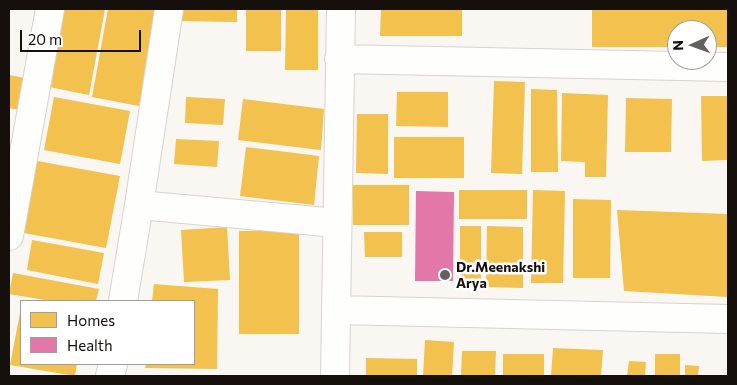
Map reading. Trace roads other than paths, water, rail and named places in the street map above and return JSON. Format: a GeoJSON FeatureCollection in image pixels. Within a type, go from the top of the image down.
{"type":"FeatureCollection","features":[{"type":"Feature","properties":{"kind":"street"},"geometry":{"type":"LineString","coordinates":[[9,236],[50,9]]}},
{"type":"Feature","properties":{"kind":"street"},"geometry":{"type":"LineString","coordinates":[[123,300],[140,205],[169,9]]}},
{"type":"Feature","properties":{"kind":"street"},"geometry":{"type":"LineString","coordinates":[[335,376],[341,9]]}},
{"type":"Feature","properties":{"kind":"street"},"geometry":{"type":"LineString","coordinates":[[339,59],[728,67]]}},
{"type":"Feature","properties":{"kind":"street"},"geometry":{"type":"LineString","coordinates":[[140,205],[337,224]]}},
{"type":"Feature","properties":{"kind":"street"},"geometry":{"type":"LineString","coordinates":[[336,310],[728,319]]}},
{"type":"Feature","properties":{"kind":"place","name":"Dr.Meenakshi Arya"},"geometry":{"type":"Point","coordinates":[445,275]}}]}
